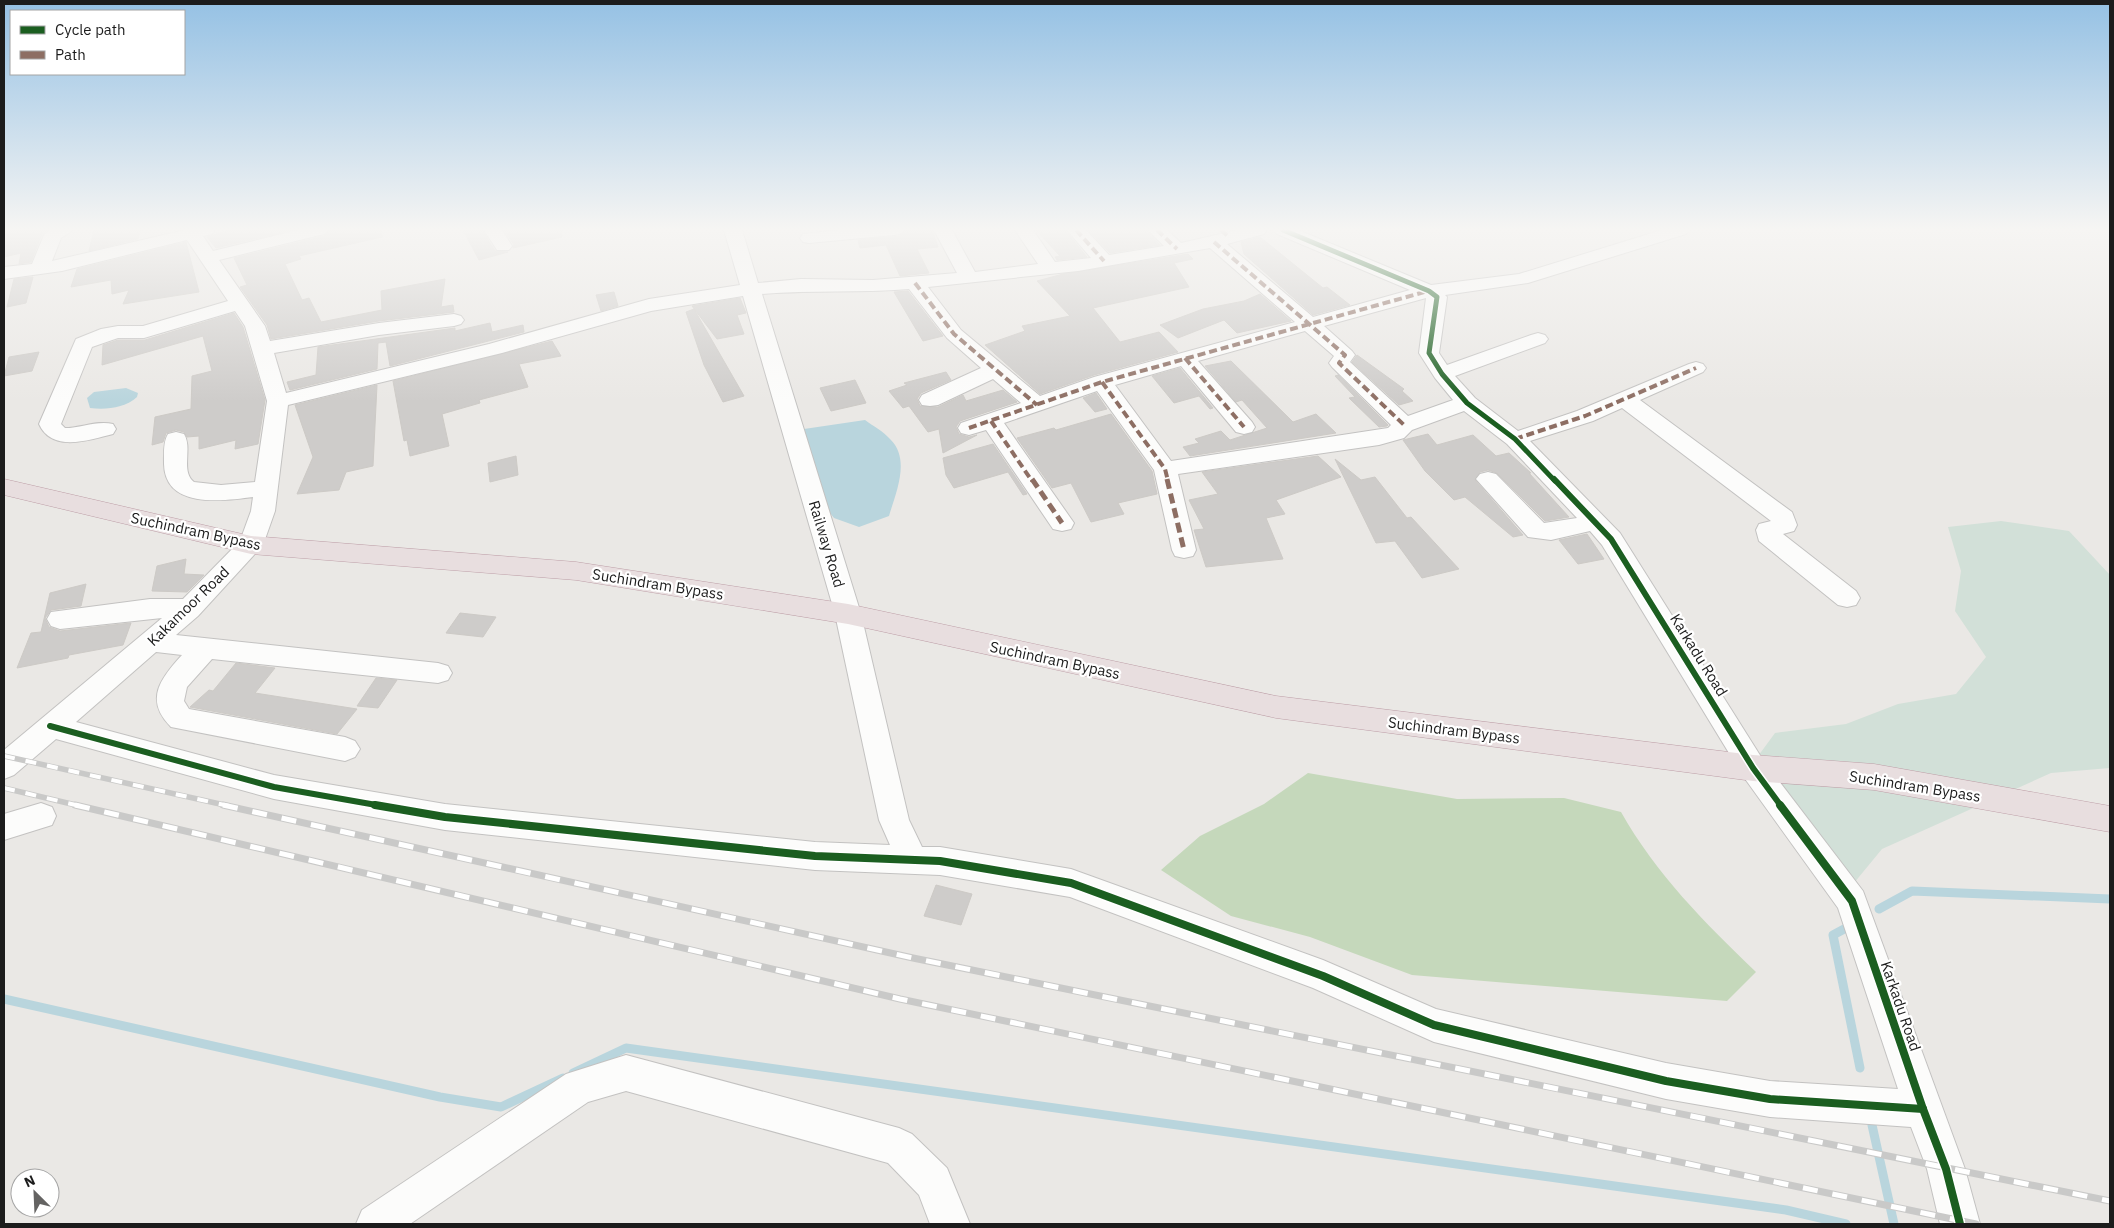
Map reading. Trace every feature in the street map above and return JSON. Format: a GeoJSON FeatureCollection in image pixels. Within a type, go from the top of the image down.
{"type":"FeatureCollection","features":[{"type":"Feature","properties":{"kind":"highway","name":"Suchindram Bypass"},"geometry":{"type":"LineString","coordinates":[[4,487],[251,546],[576,571],[848,614],[1276,707],[1753,768],[1874,777],[2110,819]]}},
{"type":"Feature","properties":{"kind":"street","name":"Kakamoor Road"},"geometry":{"type":"LineString","coordinates":[[4,767],[189,609],[251,546],[263,511],[278,402],[255,326],[227,287]]}},
{"type":"Feature","properties":{"kind":"street"},"geometry":{"type":"LineString","coordinates":[[278,402],[495,350],[649,305],[767,287]]}},
{"type":"Feature","properties":{"kind":"street"},"geometry":{"type":"LineString","coordinates":[[917,287],[954,334],[1037,405]]}},
{"type":"Feature","properties":{"kind":"street"},"geometry":{"type":"LineString","coordinates":[[1266,287],[1345,356],[1339,363],[1404,425]]}},
{"type":"Feature","properties":{"kind":"street"},"geometry":{"type":"LineString","coordinates":[[1421,287],[1430,291]]}},
{"type":"Feature","properties":{"kind":"street"},"geometry":{"type":"LineString","coordinates":[[968,428],[1102,382],[1185,358],[1430,291],[1458,287]]}},
{"type":"Feature","properties":{"kind":"street","name":"Railway Road"},"geometry":{"type":"LineString","coordinates":[[750,289],[848,614],[894,820],[912,859]]}},
{"type":"Feature","properties":{"kind":"street","name":"Karkadu Road"},"geometry":{"type":"LineString","coordinates":[[1430,291],[1437,297],[1429,353],[1442,374],[1467,403],[1515,439],[1611,539],[1753,768],[1852,901],[1923,1109],[1946,1169],[1960,1224]]}},
{"type":"Feature","properties":{"kind":"street"},"geometry":{"type":"LineString","coordinates":[[105,430],[66,435],[56,434],[51,429],[50,424],[83,343],[118,332],[144,332],[239,304]]}},
{"type":"Feature","properties":{"kind":"street"},"geometry":{"type":"LineString","coordinates":[[262,349],[379,329],[454,320]]}},
{"type":"Feature","properties":{"kind":"street"},"geometry":{"type":"LineString","coordinates":[[1442,374],[1538,340]]}},
{"type":"Feature","properties":{"kind":"street"},"geometry":{"type":"LineString","coordinates":[[1185,358],[1244,427]]}},
{"type":"Feature","properties":{"kind":"street"},"geometry":{"type":"LineString","coordinates":[[1515,439],[1584,416],[1696,368]]}},
{"type":"Feature","properties":{"kind":"street"},"geometry":{"type":"LineString","coordinates":[[930,400],[997,369]]}},
{"type":"Feature","properties":{"kind":"street"},"geometry":{"type":"LineString","coordinates":[[1102,382],[1165,469],[1184,550]]}},
{"type":"Feature","properties":{"kind":"street"},"geometry":{"type":"LineString","coordinates":[[1624,399],[1783,518],[1784,524],[1768,530],[1768,535],[1847,598]]}},
{"type":"Feature","properties":{"kind":"street"},"geometry":{"type":"LineString","coordinates":[[1165,469],[1378,438],[1396,433],[1404,425],[1467,403]]}},
{"type":"Feature","properties":{"kind":"street"},"geometry":{"type":"LineString","coordinates":[[991,421],[1062,523]]}},
{"type":"Feature","properties":{"kind":"street"},"geometry":{"type":"LineString","coordinates":[[176,440],[177,478],[182,485],[207,494],[267,488]]}},
{"type":"Feature","properties":{"kind":"street"},"geometry":{"type":"LineString","coordinates":[[1488,479],[1537,531],[1551,532],[1595,522]]}},
{"type":"Feature","properties":{"kind":"street"},"geometry":{"type":"LineString","coordinates":[[60,619],[150,608],[189,609]]}},
{"type":"Feature","properties":{"kind":"street"},"geometry":{"type":"LineString","coordinates":[[151,642],[438,673]]}},
{"type":"Feature","properties":{"kind":"street"},"geometry":{"type":"LineString","coordinates":[[206,648],[176,683],[168,703],[172,713],[181,719],[345,749]]}},
{"type":"Feature","properties":{"kind":"street"},"geometry":{"type":"LineString","coordinates":[[50,726],[274,787],[446,817],[814,856],[940,860],[1072,883],[1323,976],[1434,1025],[1676,1083],[1770,1099],[1923,1109]]}},
{"type":"Feature","properties":{"kind":"street"},"geometry":{"type":"LineString","coordinates":[[4,826],[41,816]]}},
{"type":"Feature","properties":{"kind":"street"},"geometry":{"type":"LineString","coordinates":[[376,1224],[579,1087],[626,1073],[899,1147],[933,1182],[950,1224]]}},
{"type":"Feature","properties":{"kind":"green space"},"geometry":{"type":"Polygon","coordinates":[[[1308,773],[1457,799],[1564,798],[1621,812],[1650,856],[1682,897],[1756,972],[1727,1001],[1412,975],[1310,937],[1231,916],[1161,870],[1200,836],[1264,804],[1308,773]]]}},
{"type":"Feature","properties":{"kind":"shaded area"},"geometry":{"type":"Polygon","coordinates":[[[2001,521],[2069,531],[2110,575],[2110,768],[2051,773],[1882,849],[1854,883],[1753,763],[1775,733],[1846,724],[1898,704],[1956,694],[1986,657],[1955,611],[1961,571],[1948,527],[2001,521]]]}},
{"type":"Feature","properties":{"kind":"water"},"geometry":{"type":"Polygon","coordinates":[[[126,388],[138,393],[137,397],[127,404],[102,409],[90,408],[87,398],[94,392],[126,388]]]}},
{"type":"Feature","properties":{"kind":"water"},"geometry":{"type":"Polygon","coordinates":[[[865,420],[890,439],[900,456],[901,466],[898,486],[889,516],[859,527],[834,518],[814,493],[801,454],[804,429],[865,420]]]}},
{"type":"Feature","properties":{"kind":"building"},"geometry":{"type":"Polygon","coordinates":[[[12,287],[30,287],[26,303],[7,307],[12,287]]]}},
{"type":"Feature","properties":{"kind":"building"},"geometry":{"type":"Polygon","coordinates":[[[112,287],[198,287],[199,292],[123,304],[129,290],[112,294],[112,287]]]}},
{"type":"Feature","properties":{"kind":"building"},"geometry":{"type":"Polygon","coordinates":[[[240,287],[296,287],[302,300],[309,298],[321,322],[382,310],[381,291],[401,287],[444,287],[441,307],[453,305],[454,312],[379,321],[271,339],[267,325],[240,287]]]}},
{"type":"Feature","properties":{"kind":"building"},"geometry":{"type":"Polygon","coordinates":[[[1043,287],[1188,287],[1093,308],[1120,342],[1159,332],[1178,352],[1094,375],[1040,394],[985,345],[1025,331],[1022,326],[1070,316],[1043,287]]]}},
{"type":"Feature","properties":{"kind":"building"},"geometry":{"type":"Polygon","coordinates":[[[1282,287],[1327,287],[1350,305],[1313,315],[1282,287]]]}},
{"type":"Feature","properties":{"kind":"building"},"geometry":{"type":"Polygon","coordinates":[[[908,291],[943,336],[923,341],[894,292],[908,291]]]}},
{"type":"Feature","properties":{"kind":"building"},"geometry":{"type":"Polygon","coordinates":[[[614,292],[618,306],[601,311],[596,295],[614,292]]]}},
{"type":"Feature","properties":{"kind":"building"},"geometry":{"type":"Polygon","coordinates":[[[1260,294],[1291,321],[1237,333],[1224,320],[1178,338],[1160,325],[1203,309],[1244,301],[1260,294]]]}},
{"type":"Feature","properties":{"kind":"building"},"geometry":{"type":"Polygon","coordinates":[[[740,298],[746,313],[737,315],[744,334],[717,339],[692,306],[740,298]]]}},
{"type":"Feature","properties":{"kind":"building"},"geometry":{"type":"Polygon","coordinates":[[[694,309],[744,396],[723,402],[704,365],[686,312],[694,309]]]}},
{"type":"Feature","properties":{"kind":"building"},"geometry":{"type":"Polygon","coordinates":[[[234,313],[243,327],[265,400],[258,444],[235,449],[236,440],[199,449],[199,436],[187,437],[184,432],[176,430],[166,433],[163,442],[152,445],[155,417],[191,409],[192,376],[212,371],[203,336],[102,365],[103,345],[118,340],[145,340],[234,313]]]}},
{"type":"Feature","properties":{"kind":"building"},"geometry":{"type":"Polygon","coordinates":[[[490,323],[492,332],[523,325],[524,332],[390,366],[386,342],[378,343],[377,369],[290,390],[287,382],[316,375],[318,347],[455,328],[455,331],[490,323]]]}},
{"type":"Feature","properties":{"kind":"building"},"geometry":{"type":"Polygon","coordinates":[[[552,341],[561,356],[519,364],[528,387],[479,400],[480,403],[442,414],[449,446],[410,456],[407,440],[404,441],[393,381],[552,341]]]}},
{"type":"Feature","properties":{"kind":"building"},"geometry":{"type":"Polygon","coordinates":[[[39,352],[32,371],[4,376],[9,357],[39,352]]]}},
{"type":"Feature","properties":{"kind":"building"},"geometry":{"type":"Polygon","coordinates":[[[1357,355],[1404,389],[1402,391],[1413,401],[1399,405],[1352,362],[1357,355]]]}},
{"type":"Feature","properties":{"kind":"building"},"geometry":{"type":"Polygon","coordinates":[[[1231,361],[1293,422],[1316,414],[1336,433],[1190,456],[1183,447],[1199,443],[1195,439],[1221,431],[1230,440],[1267,428],[1242,400],[1236,402],[1205,366],[1231,361]]]}},
{"type":"Feature","properties":{"kind":"building"},"geometry":{"type":"Polygon","coordinates":[[[1180,368],[1213,408],[1210,409],[1199,396],[1174,403],[1152,376],[1180,368]]]}},
{"type":"Feature","properties":{"kind":"building"},"geometry":{"type":"Polygon","coordinates":[[[946,372],[951,380],[921,393],[917,399],[920,406],[938,407],[963,395],[966,401],[1003,390],[1017,402],[960,421],[956,427],[959,434],[969,437],[977,435],[943,453],[939,429],[928,432],[909,406],[903,408],[889,391],[907,385],[904,383],[946,372]]]}},
{"type":"Feature","properties":{"kind":"building"},"geometry":{"type":"Polygon","coordinates":[[[1338,375],[1387,426],[1379,427],[1349,398],[1355,397],[1335,376],[1338,375]]]}},
{"type":"Feature","properties":{"kind":"building"},"geometry":{"type":"Polygon","coordinates":[[[855,380],[866,403],[831,411],[820,388],[855,380]]]}},
{"type":"Feature","properties":{"kind":"building"},"geometry":{"type":"Polygon","coordinates":[[[377,385],[373,466],[346,472],[339,490],[297,494],[313,457],[295,405],[377,385]]]}},
{"type":"Feature","properties":{"kind":"building"},"geometry":{"type":"Polygon","coordinates":[[[1096,393],[1107,409],[1095,412],[1083,398],[1096,393]]]}},
{"type":"Feature","properties":{"kind":"building"},"geometry":{"type":"Polygon","coordinates":[[[1111,414],[1152,471],[1157,494],[1118,503],[1124,514],[1091,522],[1071,483],[1052,488],[1017,438],[1054,428],[1056,430],[1111,414]]]}},
{"type":"Feature","properties":{"kind":"building"},"geometry":{"type":"Polygon","coordinates":[[[1428,434],[1437,445],[1473,435],[1496,456],[1509,453],[1531,473],[1529,473],[1569,517],[1545,521],[1497,473],[1488,470],[1480,472],[1475,480],[1523,535],[1513,537],[1465,497],[1454,500],[1425,471],[1403,440],[1428,434]]]}},
{"type":"Feature","properties":{"kind":"building"},"geometry":{"type":"Polygon","coordinates":[[[993,444],[1027,494],[1023,495],[1008,472],[954,488],[946,475],[943,458],[993,444]]]}},
{"type":"Feature","properties":{"kind":"building"},"geometry":{"type":"Polygon","coordinates":[[[516,456],[518,475],[490,482],[488,463],[516,456]]]}},
{"type":"Feature","properties":{"kind":"building"},"geometry":{"type":"Polygon","coordinates":[[[1318,456],[1341,477],[1276,500],[1285,514],[1266,518],[1283,559],[1206,567],[1194,530],[1204,529],[1189,500],[1218,494],[1202,472],[1318,456]]]}},
{"type":"Feature","properties":{"kind":"building"},"geometry":{"type":"Polygon","coordinates":[[[1335,459],[1361,480],[1375,477],[1407,518],[1411,517],[1459,569],[1422,578],[1395,541],[1376,543],[1335,459]]]}},
{"type":"Feature","properties":{"kind":"building"},"geometry":{"type":"Polygon","coordinates":[[[1587,534],[1604,559],[1578,564],[1559,540],[1587,534]]]}},
{"type":"Feature","properties":{"kind":"building"},"geometry":{"type":"Polygon","coordinates":[[[186,559],[184,574],[204,575],[187,592],[152,591],[157,566],[186,559]]]}},
{"type":"Feature","properties":{"kind":"building"},"geometry":{"type":"Polygon","coordinates":[[[86,584],[81,606],[51,610],[45,618],[49,627],[60,631],[131,623],[123,645],[69,655],[68,658],[17,668],[31,633],[41,632],[50,593],[86,584]]]}},
{"type":"Feature","properties":{"kind":"building"},"geometry":{"type":"Polygon","coordinates":[[[460,613],[496,617],[483,637],[446,633],[460,613]]]}},
{"type":"Feature","properties":{"kind":"building"},"geometry":{"type":"Polygon","coordinates":[[[236,663],[275,668],[255,693],[357,709],[337,734],[190,707],[209,690],[213,691],[236,663]]]}},
{"type":"Feature","properties":{"kind":"building"},"geometry":{"type":"Polygon","coordinates":[[[376,678],[397,680],[378,708],[357,706],[376,678]]]}},
{"type":"Feature","properties":{"kind":"building"},"geometry":{"type":"Polygon","coordinates":[[[936,885],[972,894],[961,925],[924,916],[936,885]]]}},
{"type":"Feature","properties":{"kind":"waterway"},"geometry":{"type":"LineString","coordinates":[[1879,909],[1912,891],[2110,899]]}},
{"type":"Feature","properties":{"kind":"waterway"},"geometry":{"type":"LineString","coordinates":[[1846,928],[1833,935],[1860,1068]]}},
{"type":"Feature","properties":{"kind":"waterway"},"geometry":{"type":"LineString","coordinates":[[4,999],[440,1097],[501,1107],[563,1078]]}},
{"type":"Feature","properties":{"kind":"waterway"},"geometry":{"type":"LineString","coordinates":[[573,1073],[626,1048],[1786,1210],[1846,1224]]}},
{"type":"Feature","properties":{"kind":"waterway"},"geometry":{"type":"LineString","coordinates":[[1872,1125],[1894,1224]]}},
{"type":"Feature","properties":{"kind":"railway"},"geometry":{"type":"LineString","coordinates":[[4,756],[229,806]]}},
{"type":"Feature","properties":{"kind":"railway"},"geometry":{"type":"LineString","coordinates":[[4,788],[80,806]]}},
{"type":"Feature","properties":{"kind":"railway"},"geometry":{"type":"LineString","coordinates":[[75,805],[900,999],[1976,1224]]}},
{"type":"Feature","properties":{"kind":"railway"},"geometry":{"type":"LineString","coordinates":[[223,805],[913,958],[2110,1201]]}},
{"type":"Feature","properties":{"kind":"marked path"},"geometry":{"type":"LineString","coordinates":[[918,287],[954,334],[1037,405]]}},
{"type":"Feature","properties":{"kind":"marked path"},"geometry":{"type":"LineString","coordinates":[[1267,287],[1345,355],[1339,363],[1404,425]]}},
{"type":"Feature","properties":{"kind":"marked path"},"geometry":{"type":"LineString","coordinates":[[969,428],[1102,382],[1428,291]]}},
{"type":"Feature","properties":{"kind":"marked path"},"geometry":{"type":"LineString","coordinates":[[1185,358],[1244,427]]}},
{"type":"Feature","properties":{"kind":"marked path"},"geometry":{"type":"LineString","coordinates":[[1515,439],[1585,416],[1696,368]]}},
{"type":"Feature","properties":{"kind":"marked path"},"geometry":{"type":"LineString","coordinates":[[1102,382],[1165,469],[1184,550]]}},
{"type":"Feature","properties":{"kind":"marked path"},"geometry":{"type":"LineString","coordinates":[[991,421],[1062,523]]}},
{"type":"Feature","properties":{"kind":"cycle path"},"geometry":{"type":"LineString","coordinates":[[1420,287],[1437,297],[1429,353],[1442,374],[1467,403],[1515,439],[1611,539],[1753,768],[1852,901],[1923,1109],[1946,1169],[1960,1224]]}},
{"type":"Feature","properties":{"kind":"cycle path"},"geometry":{"type":"LineString","coordinates":[[50,726],[274,787],[445,817],[815,856],[940,861],[1071,883],[1323,976],[1434,1025],[1666,1081],[1770,1099],[1923,1109]]}}]}
